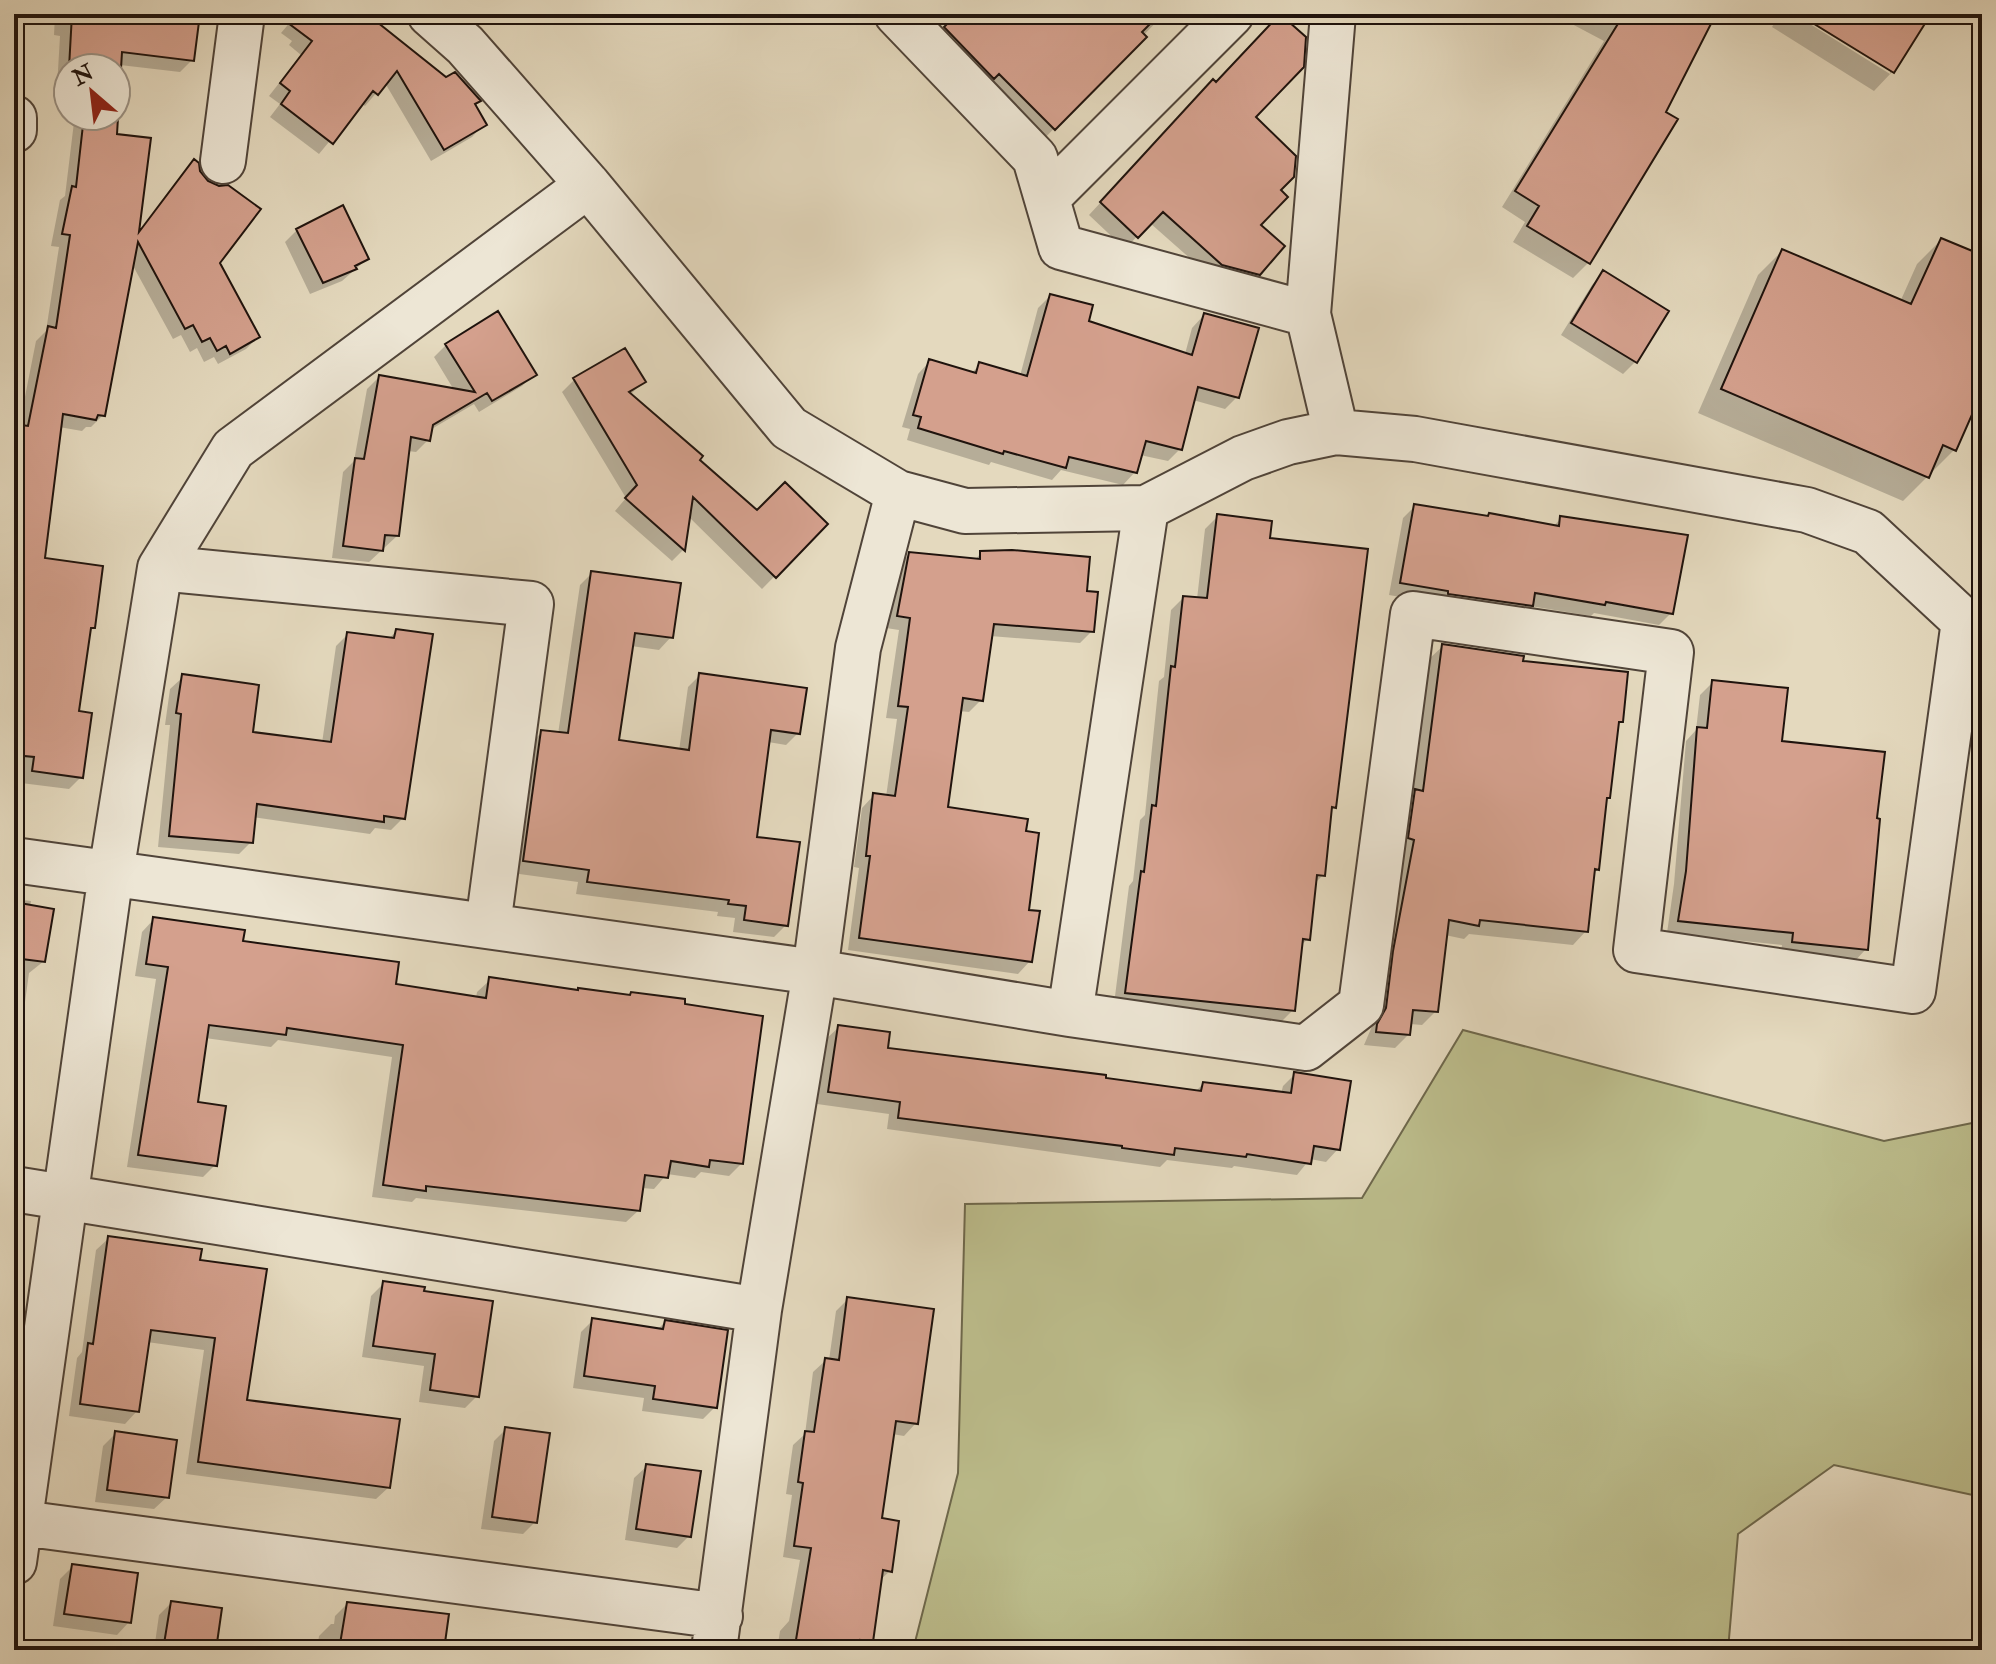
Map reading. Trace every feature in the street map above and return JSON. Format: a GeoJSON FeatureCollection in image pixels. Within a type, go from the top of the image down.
{"type":"FeatureCollection","features":[{"type":"Feature","properties":{"kind":"street"},"geometry":{"type":"LineString","coordinates":[[223,161],[242,14]]}},
{"type":"Feature","properties":{"kind":"street"},"geometry":{"type":"LineString","coordinates":[[14,860],[815,972],[1070,1014],[1306,1048],[1361,1005],[1413,614],[1671,652],[1636,950],[1913,991],[1973,629],[1868,532],[1807,510],[1415,439],[1336,432],[1288,442],[1243,458],[1146,508],[965,511],[898,493],[789,428],[588,185],[465,45],[430,14]]}},
{"type":"Feature","properties":{"kind":"street"},"geometry":{"type":"LineString","coordinates":[[897,14],[1035,158],[1061,247],[1308,314]]}},
{"type":"Feature","properties":{"kind":"street"},"geometry":{"type":"LineString","coordinates":[[1047,198],[1231,14]]}},
{"type":"Feature","properties":{"kind":"street"},"geometry":{"type":"LineString","coordinates":[[1333,14],[1308,314],[1336,432]]}},
{"type":"Feature","properties":{"kind":"street"},"geometry":{"type":"LineString","coordinates":[[14,118],[14,130]]}},
{"type":"Feature","properties":{"kind":"street"},"geometry":{"type":"LineString","coordinates":[[588,185],[233,449],[160,568],[111,873],[16,1536],[717,1633],[759,1310],[815,972],[858,648],[898,493]]}},
{"type":"Feature","properties":{"kind":"street"},"geometry":{"type":"LineString","coordinates":[[1070,1014],[1146,508]]}},
{"type":"Feature","properties":{"kind":"street"},"geometry":{"type":"LineString","coordinates":[[160,568],[531,604],[488,925]]}},
{"type":"Feature","properties":{"kind":"street"},"geometry":{"type":"LineString","coordinates":[[14,1189],[759,1310]]}},
{"type":"Feature","properties":{"kind":"green space"},"geometry":{"type":"Polygon","coordinates":[[[1463,1030],[1884,1141],[1982,1121],[1982,1497],[1834,1465],[1738,1534],[1728,1650],[913,1650],[958,1473],[965,1204],[1362,1198],[1463,1030]]]}},
{"type":"Feature","properties":{"kind":"building"},"geometry":{"type":"Polygon","coordinates":[[[72,14],[200,14],[194,61],[132,52],[70,52],[72,14]]]}},
{"type":"Feature","properties":{"kind":"building"},"geometry":{"type":"Polygon","coordinates":[[[276,14],[367,14],[446,77],[455,72],[481,101],[475,104],[487,125],[444,150],[397,71],[378,95],[373,91],[333,144],[281,104],[290,91],[280,83],[312,41],[276,14]]]}},
{"type":"Feature","properties":{"kind":"building"},"geometry":{"type":"Polygon","coordinates":[[[957,14],[1160,14],[1142,32],[1147,37],[1055,130],[999,74],[994,79],[944,27],[957,14]]]}},
{"type":"Feature","properties":{"kind":"building"},"geometry":{"type":"Polygon","coordinates":[[[1280,14],[1306,37],[1304,67],[1256,117],[1296,156],[1294,177],[1281,190],[1288,197],[1261,225],[1285,246],[1260,275],[1222,265],[1163,212],[1138,238],[1100,202],[1213,79],[1216,82],[1280,14]]]}},
{"type":"Feature","properties":{"kind":"building"},"geometry":{"type":"Polygon","coordinates":[[[1624,14],[1716,14],[1666,112],[1678,119],[1590,264],[1527,226],[1539,206],[1515,191],[1624,14]]]}},
{"type":"Feature","properties":{"kind":"building"},"geometry":{"type":"Polygon","coordinates":[[[1798,14],[1931,14],[1894,73],[1798,14]]]}},
{"type":"Feature","properties":{"kind":"building"},"geometry":{"type":"Polygon","coordinates":[[[82,132],[117,132],[151,138],[139,232],[194,159],[208,181],[219,186],[228,185],[261,209],[220,263],[260,337],[230,354],[226,346],[217,351],[210,338],[202,342],[193,325],[185,329],[138,242],[105,416],[98,415],[96,420],[63,414],[45,558],[103,566],[79,711],[92,713],[83,778],[32,771],[34,757],[14,755],[14,424],[28,426],[48,326],[56,328],[70,235],[62,234],[72,186],[76,187],[82,132]]]}},
{"type":"Feature","properties":{"kind":"building"},"geometry":{"type":"Polygon","coordinates":[[[343,205],[369,259],[355,266],[357,269],[323,283],[296,229],[343,205]]]}},
{"type":"Feature","properties":{"kind":"building"},"geometry":{"type":"Polygon","coordinates":[[[1941,238],[1982,255],[1982,392],[1956,451],[1943,445],[1929,478],[1721,389],[1782,249],[1911,304],[1941,238]]]}},
{"type":"Feature","properties":{"kind":"building"},"geometry":{"type":"Polygon","coordinates":[[[1603,270],[1669,311],[1637,363],[1571,323],[1603,270]]]}},
{"type":"Feature","properties":{"kind":"building"},"geometry":{"type":"Polygon","coordinates":[[[1050,294],[1093,305],[1089,321],[1192,355],[1204,313],[1259,328],[1239,398],[1198,387],[1182,450],[1146,441],[1137,473],[1069,457],[1066,468],[1004,451],[1003,454],[918,428],[921,417],[913,415],[929,359],[976,373],[979,362],[1027,376],[1050,294]]]}},
{"type":"Feature","properties":{"kind":"building"},"geometry":{"type":"Polygon","coordinates":[[[498,311],[537,375],[492,401],[487,393],[433,425],[430,441],[411,437],[399,536],[385,535],[383,551],[343,546],[355,458],[364,459],[379,375],[475,392],[445,344],[498,311]]]}},
{"type":"Feature","properties":{"kind":"building"},"geometry":{"type":"Polygon","coordinates":[[[625,348],[646,382],[629,392],[703,456],[700,460],[757,510],[785,482],[828,524],[776,578],[693,497],[685,551],[625,498],[637,485],[573,378],[625,348]]]}},
{"type":"Feature","properties":{"kind":"building"},"geometry":{"type":"Polygon","coordinates":[[[1414,504],[1559,526],[1560,516],[1688,535],[1673,614],[1535,593],[1533,606],[1448,594],[1448,591],[1400,583],[1414,504]]]}},
{"type":"Feature","properties":{"kind":"building"},"geometry":{"type":"Polygon","coordinates":[[[1217,514],[1272,521],[1270,538],[1368,549],[1336,808],[1332,807],[1325,876],[1317,875],[1310,940],[1303,939],[1295,1011],[1125,993],[1141,871],[1144,872],[1152,805],[1156,806],[1171,666],[1175,667],[1183,596],[1207,598],[1217,514]]]}},
{"type":"Feature","properties":{"kind":"building"},"geometry":{"type":"Polygon","coordinates":[[[1012,550],[1090,557],[1087,591],[1098,592],[1094,632],[994,624],[983,701],[963,698],[948,807],[1028,819],[1026,831],[1039,833],[1029,910],[1040,911],[1032,962],[859,938],[870,856],[866,856],[873,793],[895,796],[908,707],[898,706],[910,618],[897,616],[909,552],[980,559],[980,551],[1012,550]]]}},
{"type":"Feature","properties":{"kind":"building"},"geometry":{"type":"Polygon","coordinates":[[[591,571],[681,583],[673,638],[635,633],[619,740],[689,750],[699,673],[807,688],[800,734],[771,730],[757,837],[800,842],[788,926],[744,920],[746,906],[728,904],[729,900],[587,882],[589,870],[523,861],[541,730],[568,733],[591,571]]]}},
{"type":"Feature","properties":{"kind":"building"},"geometry":{"type":"Polygon","coordinates":[[[396,629],[433,634],[405,819],[384,816],[384,822],[257,804],[253,843],[169,836],[181,714],[176,713],[182,674],[259,685],[253,732],[331,742],[347,632],[394,638],[396,629]]]}},
{"type":"Feature","properties":{"kind":"building"},"geometry":{"type":"Polygon","coordinates":[[[1442,644],[1524,656],[1523,661],[1628,672],[1623,722],[1619,722],[1610,798],[1607,798],[1599,870],[1595,869],[1588,932],[1480,920],[1479,926],[1449,920],[1438,1012],[1413,1010],[1410,1035],[1376,1032],[1386,1008],[1393,951],[1414,840],[1408,838],[1415,789],[1423,791],[1442,644]]]}},
{"type":"Feature","properties":{"kind":"building"},"geometry":{"type":"Polygon","coordinates":[[[1712,680],[1788,688],[1782,741],[1885,752],[1868,950],[1792,942],[1793,933],[1678,921],[1686,871],[1697,727],[1707,728],[1712,680]]]}},
{"type":"Feature","properties":{"kind":"building"},"geometry":{"type":"Polygon","coordinates":[[[14,902],[54,909],[45,962],[14,958],[14,902]]]}},
{"type":"Feature","properties":{"kind":"building"},"geometry":{"type":"Polygon","coordinates":[[[153,917],[245,930],[243,941],[399,962],[396,984],[486,998],[489,977],[578,990],[630,995],[631,992],[685,999],[685,1004],[763,1016],[743,1164],[710,1160],[709,1167],[671,1161],[668,1178],[645,1175],[640,1211],[426,1186],[426,1191],[383,1185],[403,1045],[287,1028],[286,1035],[209,1025],[198,1102],[226,1106],[217,1166],[138,1155],[168,967],[146,964],[153,917]]]}},
{"type":"Feature","properties":{"kind":"building"},"geometry":{"type":"Polygon","coordinates":[[[838,1025],[890,1032],[888,1048],[1106,1075],[1106,1078],[1201,1091],[1203,1082],[1291,1093],[1294,1072],[1351,1081],[1340,1150],[1314,1146],[1311,1164],[1247,1154],[1246,1157],[1175,1148],[1174,1155],[898,1118],[900,1102],[828,1092],[838,1025]]]}},
{"type":"Feature","properties":{"kind":"building"},"geometry":{"type":"Polygon","coordinates":[[[108,1236],[202,1249],[200,1260],[267,1269],[247,1400],[400,1419],[390,1488],[198,1462],[215,1338],[151,1330],[139,1412],[80,1404],[88,1343],[93,1344],[108,1236]]]}},
{"type":"Feature","properties":{"kind":"building"},"geometry":{"type":"Polygon","coordinates":[[[383,1281],[425,1287],[424,1291],[493,1301],[479,1397],[430,1390],[435,1354],[373,1346],[383,1281]]]}},
{"type":"Feature","properties":{"kind":"building"},"geometry":{"type":"Polygon","coordinates":[[[847,1297],[934,1309],[918,1424],[896,1421],[882,1518],[899,1521],[892,1572],[883,1570],[873,1642],[860,1640],[858,1650],[825,1650],[795,1646],[811,1548],[794,1546],[803,1483],[798,1482],[805,1431],[814,1432],[825,1358],[839,1360],[847,1297]]]}},
{"type":"Feature","properties":{"kind":"building"},"geometry":{"type":"Polygon","coordinates":[[[592,1318],[663,1329],[665,1320],[728,1330],[717,1408],[653,1399],[655,1386],[584,1376],[592,1318]]]}},
{"type":"Feature","properties":{"kind":"building"},"geometry":{"type":"Polygon","coordinates":[[[505,1427],[550,1433],[537,1523],[492,1517],[505,1427]]]}},
{"type":"Feature","properties":{"kind":"building"},"geometry":{"type":"Polygon","coordinates":[[[115,1431],[177,1440],[169,1498],[107,1490],[115,1431]]]}},
{"type":"Feature","properties":{"kind":"building"},"geometry":{"type":"Polygon","coordinates":[[[646,1464],[701,1471],[691,1537],[636,1529],[646,1464]]]}},
{"type":"Feature","properties":{"kind":"building"},"geometry":{"type":"Polygon","coordinates":[[[72,1564],[138,1573],[131,1623],[64,1614],[72,1564]]]}},
{"type":"Feature","properties":{"kind":"building"},"geometry":{"type":"Polygon","coordinates":[[[171,1601],[222,1608],[216,1650],[163,1650],[171,1601]]]}},
{"type":"Feature","properties":{"kind":"building"},"geometry":{"type":"Polygon","coordinates":[[[347,1602],[449,1614],[444,1650],[339,1650],[347,1602]]]}}]}
